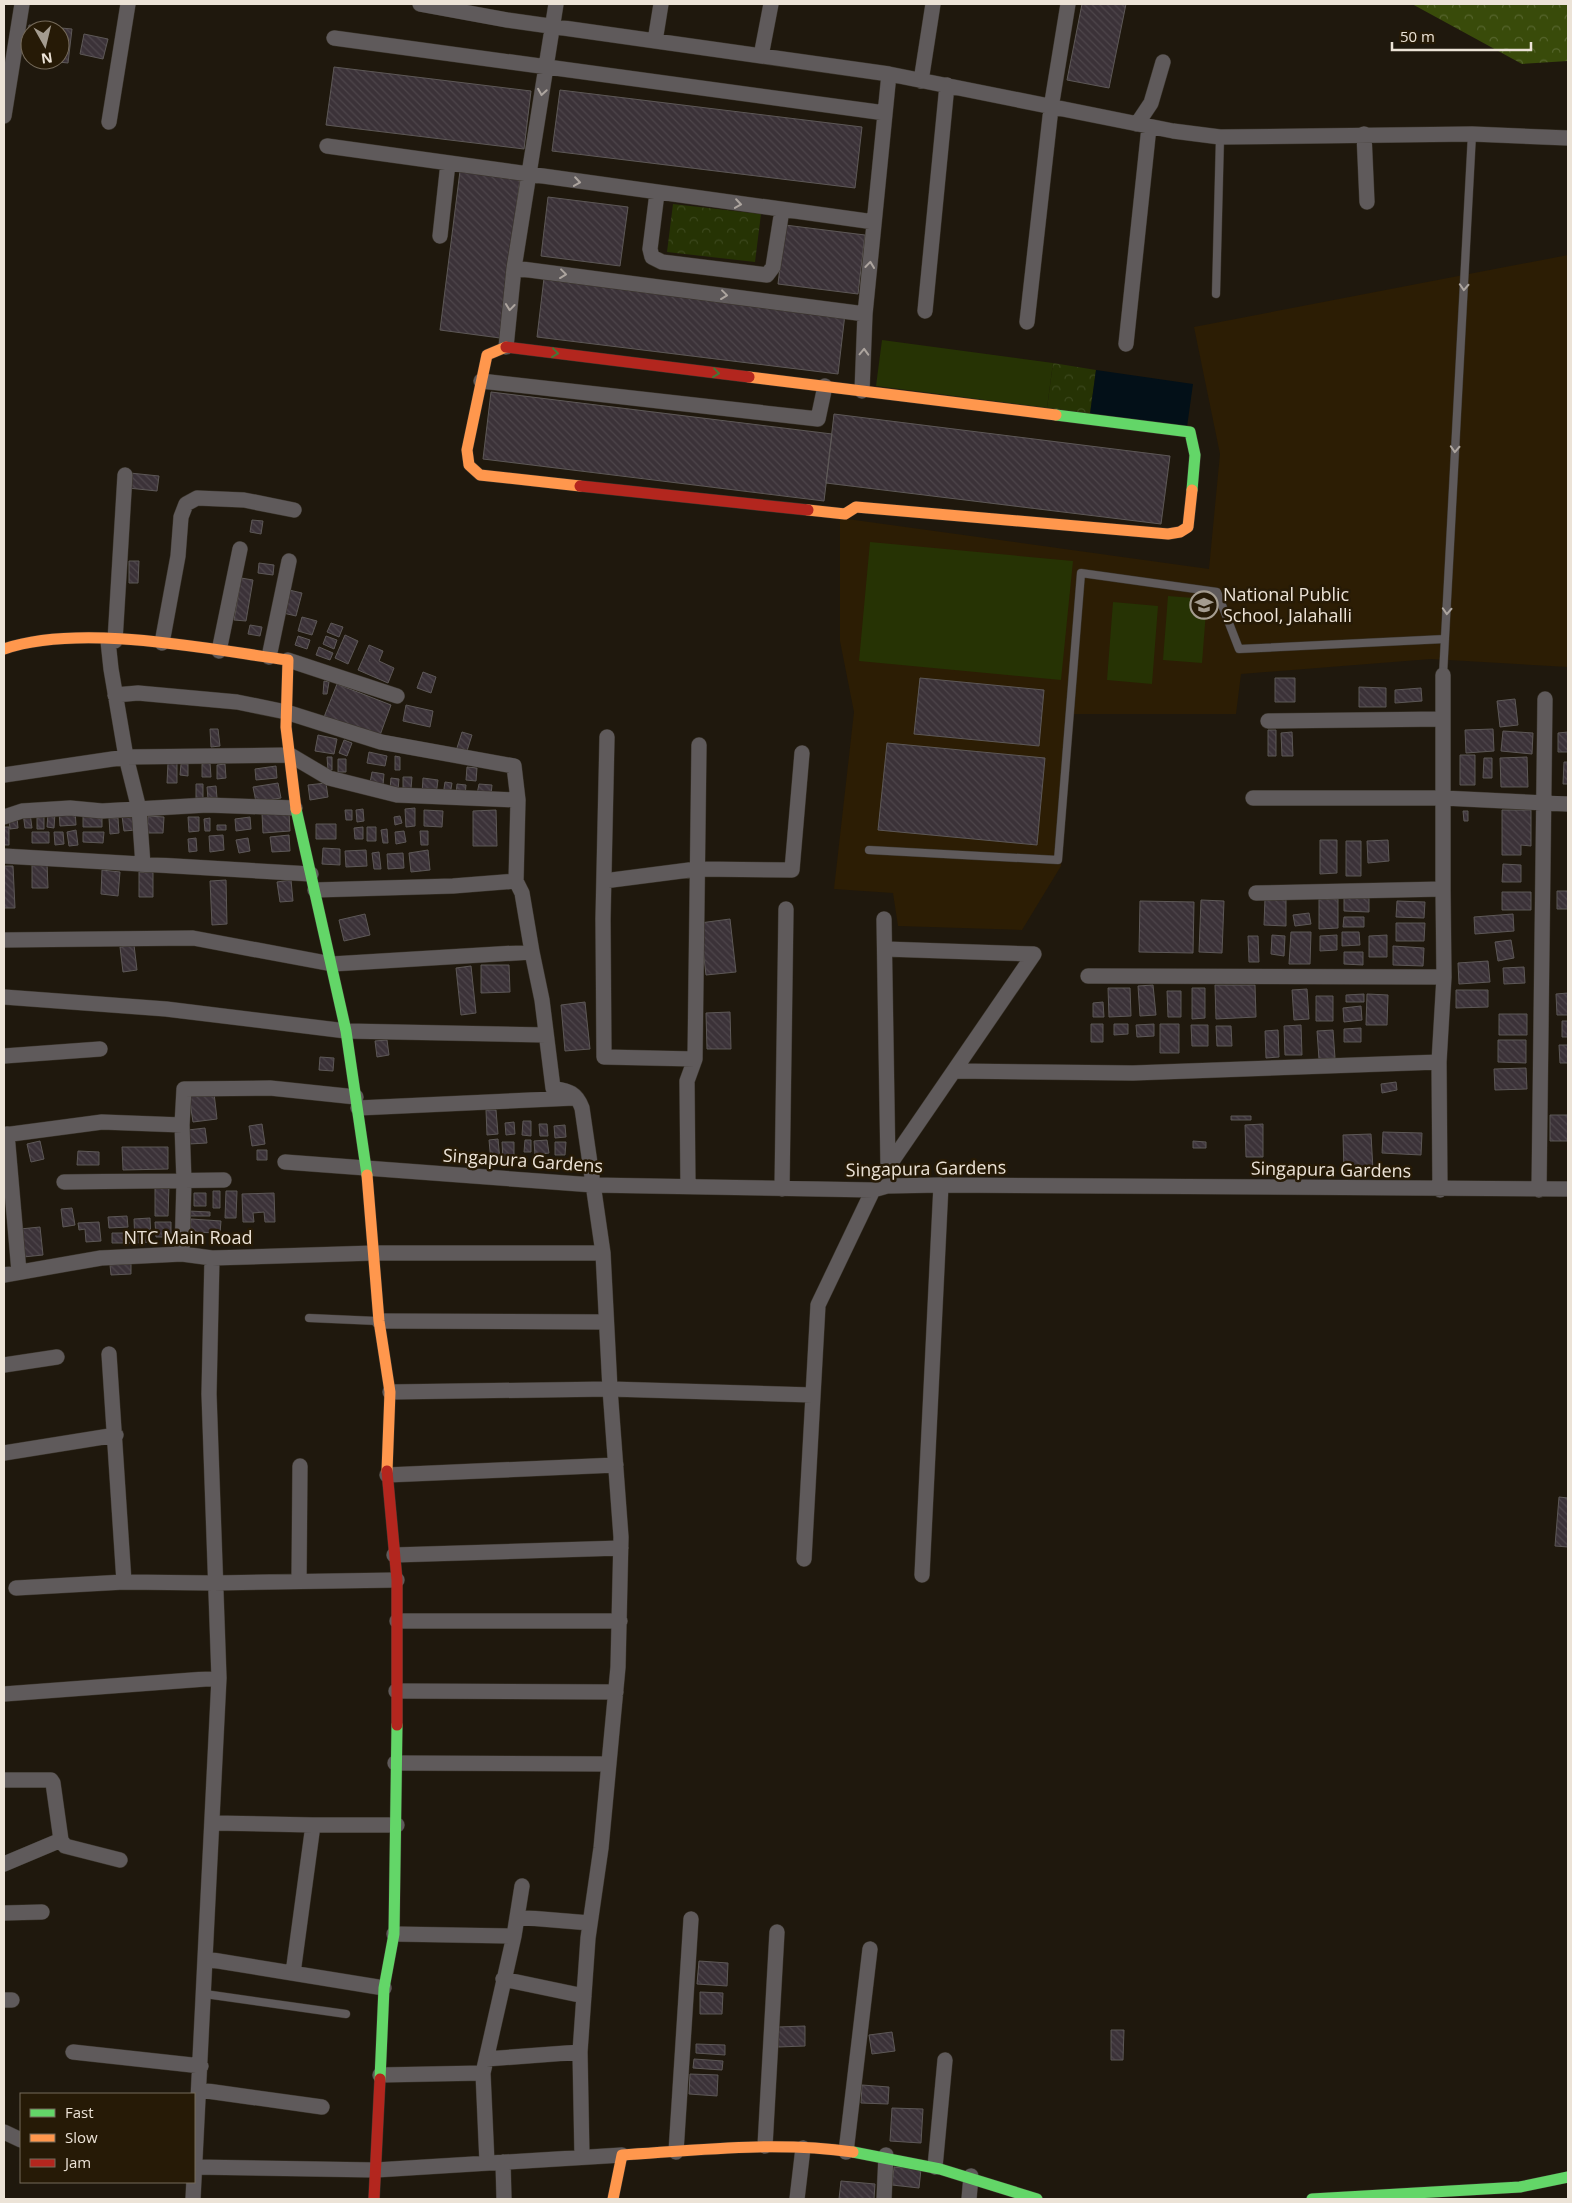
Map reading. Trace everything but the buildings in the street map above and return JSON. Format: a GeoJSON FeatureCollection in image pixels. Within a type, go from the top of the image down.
{"type":"FeatureCollection","features":[{"type":"Feature","properties":{"kind":"street"},"geometry":{"type":"LineString","coordinates":[[4,116],[22,4]]}},
{"type":"Feature","properties":{"kind":"street"},"geometry":{"type":"LineString","coordinates":[[109,122],[128,4]]}},
{"type":"Feature","properties":{"kind":"street"},"geometry":{"type":"LineString","coordinates":[[420,4],[450,6],[552,27],[889,74],[1050,108],[1220,137],[1472,134],[1568,138]]}},
{"type":"Feature","properties":{"kind":"street"},"geometry":{"type":"LineString","coordinates":[[506,347],[514,268],[556,4]]}},
{"type":"Feature","properties":{"kind":"street"},"geometry":{"type":"LineString","coordinates":[[655,41],[662,4]]}},
{"type":"Feature","properties":{"kind":"street"},"geometry":{"type":"LineString","coordinates":[[761,56],[771,4]]}},
{"type":"Feature","properties":{"kind":"street"},"geometry":{"type":"LineString","coordinates":[[921,81],[933,4]]}},
{"type":"Feature","properties":{"kind":"street"},"geometry":{"type":"LineString","coordinates":[[1027,322],[1050,108],[1068,4]]}},
{"type":"Feature","properties":{"kind":"street"},"geometry":{"type":"LineString","coordinates":[[334,38],[885,113]]}},
{"type":"Feature","properties":{"kind":"street"},"geometry":{"type":"LineString","coordinates":[[1126,344],[1143,125],[1163,62]]}},
{"type":"Feature","properties":{"kind":"street"},"geometry":{"type":"LineString","coordinates":[[862,391],[865,314],[889,74]]}},
{"type":"Feature","properties":{"kind":"street"},"geometry":{"type":"LineString","coordinates":[[925,311],[947,85]]}},
{"type":"Feature","properties":{"kind":"street"},"geometry":{"type":"LineString","coordinates":[[1364,134],[1367,202]]}},
{"type":"Feature","properties":{"kind":"street"},"geometry":{"type":"LineString","coordinates":[[327,146],[874,222]]}},
{"type":"Feature","properties":{"kind":"street"},"geometry":{"type":"LineString","coordinates":[[440,236],[448,164]]}},
{"type":"Feature","properties":{"kind":"street"},"geometry":{"type":"LineString","coordinates":[[657,193],[650,249],[652,257],[662,262],[767,275],[773,267],[782,210]]}},
{"type":"Feature","properties":{"kind":"street"},"geometry":{"type":"LineString","coordinates":[[514,268],[865,314]]}},
{"type":"Feature","properties":{"kind":"street"},"geometry":{"type":"LineString","coordinates":[[506,347],[1190,432],[1195,454],[1188,527],[1180,532],[1168,534],[856,507],[845,514],[480,475],[469,465],[467,450],[481,381],[487,355],[506,347]]}},
{"type":"Feature","properties":{"kind":"street"},"geometry":{"type":"LineString","coordinates":[[481,381],[818,419],[825,386]]}},
{"type":"Feature","properties":{"kind":"street"},"geometry":{"type":"LineString","coordinates":[[125,475],[112,641],[115,695],[126,757],[139,809],[142,864]]}},
{"type":"Feature","properties":{"kind":"street"},"geometry":{"type":"LineString","coordinates":[[162,643],[178,556],[181,517],[186,504],[197,498],[244,500],[294,510]]}},
{"type":"Feature","properties":{"kind":"street"},"geometry":{"type":"LineString","coordinates":[[219,651],[240,549]]}},
{"type":"Feature","properties":{"kind":"street"},"geometry":{"type":"LineString","coordinates":[[269,658],[289,561]]}},
{"type":"Feature","properties":{"kind":"street"},"geometry":{"type":"LineString","coordinates":[[4,649],[25,642],[86,638],[162,643],[288,660],[397,696]]}},
{"type":"Feature","properties":{"kind":"street"},"geometry":{"type":"LineString","coordinates":[[288,660],[286,727],[295,808],[346,1031],[366,1169],[379,1321],[390,1392],[387,1475],[396,1580],[395,1762],[397,1825],[394,1934],[384,1988],[374,2199]]}},
{"type":"Feature","properties":{"kind":"street"},"geometry":{"type":"LineString","coordinates":[[1440,1190],[1439,1062],[1444,977],[1443,674]]}},
{"type":"Feature","properties":{"kind":"street"},"geometry":{"type":"LineString","coordinates":[[115,695],[138,693],[237,702],[286,712],[381,742],[514,766],[518,800],[516,881],[522,893],[542,1000],[553,1088],[570,1091],[578,1098],[582,1108],[603,1253],[621,1548],[616,1692],[601,1848],[590,1923],[580,2052],[582,2158]]}},
{"type":"Feature","properties":{"kind":"street"},"geometry":{"type":"LineString","coordinates":[[1539,1190],[1545,699]]}},
{"type":"Feature","properties":{"kind":"street"},"geometry":{"type":"LineString","coordinates":[[1268,721],[1443,719]]}},
{"type":"Feature","properties":{"kind":"street"},"geometry":{"type":"LineString","coordinates":[[607,737],[604,881],[604,1057],[695,1059]]}},
{"type":"Feature","properties":{"kind":"street"},"geometry":{"type":"LineString","coordinates":[[688,1187],[687,1081],[695,1059],[698,745]]}},
{"type":"Feature","properties":{"kind":"street"},"geometry":{"type":"LineString","coordinates":[[604,881],[697,869],[792,870],[802,753]]}},
{"type":"Feature","properties":{"kind":"street"},"geometry":{"type":"LineString","coordinates":[[4,775],[126,757],[290,755],[329,778],[397,795],[518,800]]}},
{"type":"Feature","properties":{"kind":"street"},"geometry":{"type":"LineString","coordinates":[[1253,798],[1443,798],[1568,804]]}},
{"type":"Feature","properties":{"kind":"street"},"geometry":{"type":"LineString","coordinates":[[4,817],[22,812],[70,808],[102,811],[206,805],[295,808]]}},
{"type":"Feature","properties":{"kind":"street"},"geometry":{"type":"LineString","coordinates":[[4,856],[311,874]]}},
{"type":"Feature","properties":{"kind":"street"},"geometry":{"type":"LineString","coordinates":[[315,890],[453,886],[516,881]]}},
{"type":"Feature","properties":{"kind":"street"},"geometry":{"type":"LineString","coordinates":[[1256,893],[1443,889]]}},
{"type":"Feature","properties":{"kind":"street"},"geometry":{"type":"LineString","coordinates":[[782,1189],[786,910]]}},
{"type":"Feature","properties":{"kind":"street"},"geometry":{"type":"LineString","coordinates":[[884,919],[888,1167]]}},
{"type":"Feature","properties":{"kind":"street"},"geometry":{"type":"LineString","coordinates":[[4,940],[194,938],[332,964],[532,952]]}},
{"type":"Feature","properties":{"kind":"street"},"geometry":{"type":"LineString","coordinates":[[804,1560],[818,1305],[880,1188],[888,1167],[1034,954],[885,948]]}},
{"type":"Feature","properties":{"kind":"street"},"geometry":{"type":"LineString","coordinates":[[1088,976],[1444,977]]}},
{"type":"Feature","properties":{"kind":"street"},"geometry":{"type":"LineString","coordinates":[[4,997],[166,1008],[346,1031],[546,1035]]}},
{"type":"Feature","properties":{"kind":"street"},"geometry":{"type":"LineString","coordinates":[[4,1056],[100,1049]]}},
{"type":"Feature","properties":{"kind":"street"},"geometry":{"type":"LineString","coordinates":[[954,1071],[1133,1073],[1439,1062]]}},
{"type":"Feature","properties":{"kind":"street"},"geometry":{"type":"LineString","coordinates":[[182,1254],[184,1181],[182,1125],[184,1089],[270,1088],[357,1103],[578,1098]]}},
{"type":"Feature","properties":{"kind":"street"},"geometry":{"type":"LineString","coordinates":[[20,1272],[5,1134],[102,1122],[182,1125]]}},
{"type":"Feature","properties":{"kind":"street","name":"Singapura Gardens"},"geometry":{"type":"LineString","coordinates":[[285,1162],[593,1185],[782,1189],[941,1185],[1440,1190],[1568,1189]]}},
{"type":"Feature","properties":{"kind":"street"},"geometry":{"type":"LineString","coordinates":[[64,1182],[224,1180]]}},
{"type":"Feature","properties":{"kind":"street"},"geometry":{"type":"LineString","coordinates":[[922,1575],[941,1185]]}},
{"type":"Feature","properties":{"kind":"street","name":"NTC Main Road"},"geometry":{"type":"LineString","coordinates":[[4,1275],[101,1258],[182,1254],[212,1258],[374,1253],[603,1253]]}},
{"type":"Feature","properties":{"kind":"street"},"geometry":{"type":"LineString","coordinates":[[195,2152],[205,1994],[219,1678],[214,1584],[209,1394],[212,1258]]}},
{"type":"Feature","properties":{"kind":"street"},"geometry":{"type":"LineString","coordinates":[[379,1321],[606,1322]]}},
{"type":"Feature","properties":{"kind":"street"},"geometry":{"type":"LineString","coordinates":[[109,1354],[116,1435],[124,1582]]}},
{"type":"Feature","properties":{"kind":"street"},"geometry":{"type":"LineString","coordinates":[[4,1365],[57,1357]]}},
{"type":"Feature","properties":{"kind":"street"},"geometry":{"type":"LineString","coordinates":[[390,1392],[610,1389],[812,1395]]}},
{"type":"Feature","properties":{"kind":"street"},"geometry":{"type":"LineString","coordinates":[[4,1453],[116,1435]]}},
{"type":"Feature","properties":{"kind":"street"},"geometry":{"type":"LineString","coordinates":[[387,1475],[616,1465]]}},
{"type":"Feature","properties":{"kind":"street"},"geometry":{"type":"LineString","coordinates":[[299,1580],[300,1466]]}},
{"type":"Feature","properties":{"kind":"street"},"geometry":{"type":"LineString","coordinates":[[394,1554],[621,1548]]}},
{"type":"Feature","properties":{"kind":"street"},"geometry":{"type":"LineString","coordinates":[[16,1588],[124,1582],[214,1584],[299,1580],[396,1580]]}},
{"type":"Feature","properties":{"kind":"street"},"geometry":{"type":"LineString","coordinates":[[396,1621],[620,1620]]}},
{"type":"Feature","properties":{"kind":"street"},"geometry":{"type":"LineString","coordinates":[[4,1694],[219,1678]]}},
{"type":"Feature","properties":{"kind":"street"},"geometry":{"type":"LineString","coordinates":[[396,1690],[616,1692]]}},
{"type":"Feature","properties":{"kind":"street"},"geometry":{"type":"LineString","coordinates":[[395,1762],[608,1764]]}},
{"type":"Feature","properties":{"kind":"street"},"geometry":{"type":"LineString","coordinates":[[4,1780],[50,1780],[53,1783],[61,1840],[65,1846],[120,1860]]}},
{"type":"Feature","properties":{"kind":"street"},"geometry":{"type":"LineString","coordinates":[[212,1823],[397,1825]]}},
{"type":"Feature","properties":{"kind":"street"},"geometry":{"type":"LineString","coordinates":[[294,1973],[312,1825]]}},
{"type":"Feature","properties":{"kind":"street"},"geometry":{"type":"LineString","coordinates":[[4,1864],[61,1840]]}},
{"type":"Feature","properties":{"kind":"street"},"geometry":{"type":"LineString","coordinates":[[487,2163],[485,2066],[514,1936],[522,1886]]}},
{"type":"Feature","properties":{"kind":"street"},"geometry":{"type":"LineString","coordinates":[[4,1912],[42,1912]]}},
{"type":"Feature","properties":{"kind":"street"},"geometry":{"type":"LineString","coordinates":[[517,1917],[590,1923]]}},
{"type":"Feature","properties":{"kind":"street"},"geometry":{"type":"LineString","coordinates":[[676,2152],[690,1919]]}},
{"type":"Feature","properties":{"kind":"street"},"geometry":{"type":"LineString","coordinates":[[765,2146],[777,1932]]}},
{"type":"Feature","properties":{"kind":"street"},"geometry":{"type":"LineString","coordinates":[[394,1934],[514,1936]]}},
{"type":"Feature","properties":{"kind":"street"},"geometry":{"type":"LineString","coordinates":[[846,2152],[870,1949]]}},
{"type":"Feature","properties":{"kind":"street"},"geometry":{"type":"LineString","coordinates":[[206,1959],[384,1988]]}},
{"type":"Feature","properties":{"kind":"street"},"geometry":{"type":"LineString","coordinates":[[503,1979],[584,1996]]}},
{"type":"Feature","properties":{"kind":"street"},"geometry":{"type":"LineString","coordinates":[[73,2052],[201,2066]]}},
{"type":"Feature","properties":{"kind":"street"},"geometry":{"type":"LineString","coordinates":[[380,2075],[485,2066],[580,2052]]}},
{"type":"Feature","properties":{"kind":"street"},"geometry":{"type":"LineString","coordinates":[[935,2167],[945,2060]]}},
{"type":"Feature","properties":{"kind":"street"},"geometry":{"type":"LineString","coordinates":[[200,2090],[322,2107]]}},
{"type":"Feature","properties":{"kind":"street"},"geometry":{"type":"LineString","coordinates":[[4,2132],[20,2140]]}},
{"type":"Feature","properties":{"kind":"street"},"geometry":{"type":"LineString","coordinates":[[195,2166],[376,2170],[765,2146],[886,2155],[971,2176],[1037,2199]]}},
{"type":"Feature","properties":{"kind":"street"},"geometry":{"type":"LineString","coordinates":[[797,2199],[803,2148]]}},
{"type":"Feature","properties":{"kind":"street"},"geometry":{"type":"LineString","coordinates":[[613,2199],[622,2155]]}},
{"type":"Feature","properties":{"kind":"street"},"geometry":{"type":"LineString","coordinates":[[884,2199],[886,2155]]}},
{"type":"Feature","properties":{"kind":"street"},"geometry":{"type":"LineString","coordinates":[[503,2162],[504,2199]]}},
{"type":"Feature","properties":{"kind":"street"},"geometry":{"type":"LineString","coordinates":[[969,2199],[971,2176]]}},
{"type":"Feature","properties":{"kind":"street"},"geometry":{"type":"LineString","coordinates":[[1312,2199],[1370,2194],[1430,2196],[1521,2193],[1568,2177]]}},
{"type":"Feature","properties":{"kind":"street"},"geometry":{"type":"LineString","coordinates":[[193,2183],[193,2199]]}},
{"type":"Feature","properties":{"kind":"lane"},"geometry":{"type":"LineString","coordinates":[[1443,674],[1472,134]]}},
{"type":"Feature","properties":{"kind":"lane"},"geometry":{"type":"LineString","coordinates":[[1216,294],[1220,137]]}},
{"type":"Feature","properties":{"kind":"lane"},"geometry":{"type":"LineString","coordinates":[[869,850],[1058,860],[1081,573],[1217,592],[1238,648],[1445,639]]}},
{"type":"Feature","properties":{"kind":"lane"},"geometry":{"type":"LineString","coordinates":[[308,1318],[379,1321]]}},
{"type":"Feature","properties":{"kind":"lane"},"geometry":{"type":"LineString","coordinates":[[205,1994],[346,2014]]}},
{"type":"Feature","properties":{"kind":"shaded area","name":"National Public School, Jalahalli"},"geometry":{"type":"Polygon","coordinates":[[[1568,255],[1568,667],[1431,659],[1241,674],[1236,714],[1071,714],[1061,866],[1022,930],[898,926],[893,893],[834,889],[854,712],[840,641],[840,518],[1209,569],[1220,454],[1194,327],[1568,255]]]}},
{"type":"Feature","properties":{"kind":"shaded area"},"geometry":{"type":"Polygon","coordinates":[[[1096,370],[1193,384],[1187,427],[1090,414],[1096,370]]]}},
{"type":"Feature","properties":{"kind":"green space"},"geometry":{"type":"Polygon","coordinates":[[[1412,4],[1568,4],[1568,61],[1522,64],[1412,4]]]}},
{"type":"Feature","properties":{"kind":"green space"},"geometry":{"type":"Polygon","coordinates":[[[673,204],[761,214],[755,262],[667,252],[673,204]]]}},
{"type":"Feature","properties":{"kind":"green space"},"geometry":{"type":"Polygon","coordinates":[[[882,340],[1053,363],[1047,408],[876,386],[882,340]]]}},
{"type":"Feature","properties":{"kind":"green space"},"geometry":{"type":"Polygon","coordinates":[[[1053,363],[1096,370],[1090,414],[1047,408],[1053,363]]]}},
{"type":"Feature","properties":{"kind":"green space"},"geometry":{"type":"Polygon","coordinates":[[[870,542],[1073,561],[1061,680],[859,661],[870,542]]]}},
{"type":"Feature","properties":{"kind":"green space"},"geometry":{"type":"Polygon","coordinates":[[[1168,596],[1207,599],[1202,663],[1163,660],[1168,596]]]}},
{"type":"Feature","properties":{"kind":"green space"},"geometry":{"type":"Polygon","coordinates":[[[1113,602],[1158,606],[1152,684],[1107,680],[1113,602]]]}},
{"type":"Feature","properties":{"kind":"traffic: fast"},"geometry":{"type":"LineString","coordinates":[[1056,415],[1190,432],[1195,455],[1192,490]]}},
{"type":"Feature","properties":{"kind":"traffic: fast"},"geometry":{"type":"LineString","coordinates":[[296,809],[346,1031],[367,1175]]}},
{"type":"Feature","properties":{"kind":"traffic: fast"},"geometry":{"type":"LineString","coordinates":[[380,2079],[384,1988],[394,1934],[397,1725]]}},
{"type":"Feature","properties":{"kind":"traffic: fast"},"geometry":{"type":"LineString","coordinates":[[853,2152],[940,2169],[1037,2199]]}},
{"type":"Feature","properties":{"kind":"traffic: fast"},"geometry":{"type":"LineString","coordinates":[[1312,2199],[1520,2187],[1568,2177]]}},
{"type":"Feature","properties":{"kind":"traffic: slow"},"geometry":{"type":"LineString","coordinates":[[506,347],[487,355],[467,450],[469,465],[480,475],[580,486]]}},
{"type":"Feature","properties":{"kind":"traffic: slow"},"geometry":{"type":"LineString","coordinates":[[749,377],[1056,415]]}},
{"type":"Feature","properties":{"kind":"traffic: slow"},"geometry":{"type":"LineString","coordinates":[[808,510],[845,514],[856,507],[1168,534],[1180,532],[1188,527],[1192,490]]}},
{"type":"Feature","properties":{"kind":"traffic: slow"},"geometry":{"type":"LineString","coordinates":[[4,649],[35,642],[70,638],[107,638],[183,645],[288,660],[286,727],[296,809]]}},
{"type":"Feature","properties":{"kind":"traffic: slow"},"geometry":{"type":"LineString","coordinates":[[367,1175],[379,1321],[390,1392],[387,1471]]}},
{"type":"Feature","properties":{"kind":"traffic: slow"},"geometry":{"type":"LineString","coordinates":[[613,2199],[622,2155],[766,2147],[795,2147],[853,2152]]}},
{"type":"Feature","properties":{"kind":"traffic: jam"},"geometry":{"type":"LineString","coordinates":[[506,347],[749,377]]}},
{"type":"Feature","properties":{"kind":"traffic: jam"},"geometry":{"type":"LineString","coordinates":[[580,486],[808,510]]}},
{"type":"Feature","properties":{"kind":"traffic: jam"},"geometry":{"type":"LineString","coordinates":[[387,1471],[397,1580],[397,1725]]}},
{"type":"Feature","properties":{"kind":"traffic: jam"},"geometry":{"type":"LineString","coordinates":[[374,2199],[380,2079]]}},
{"type":"Feature","properties":{"kind":"place","name":"National Public School, Jalahalli"},"geometry":{"type":"Point","coordinates":[1204,605]}}]}
